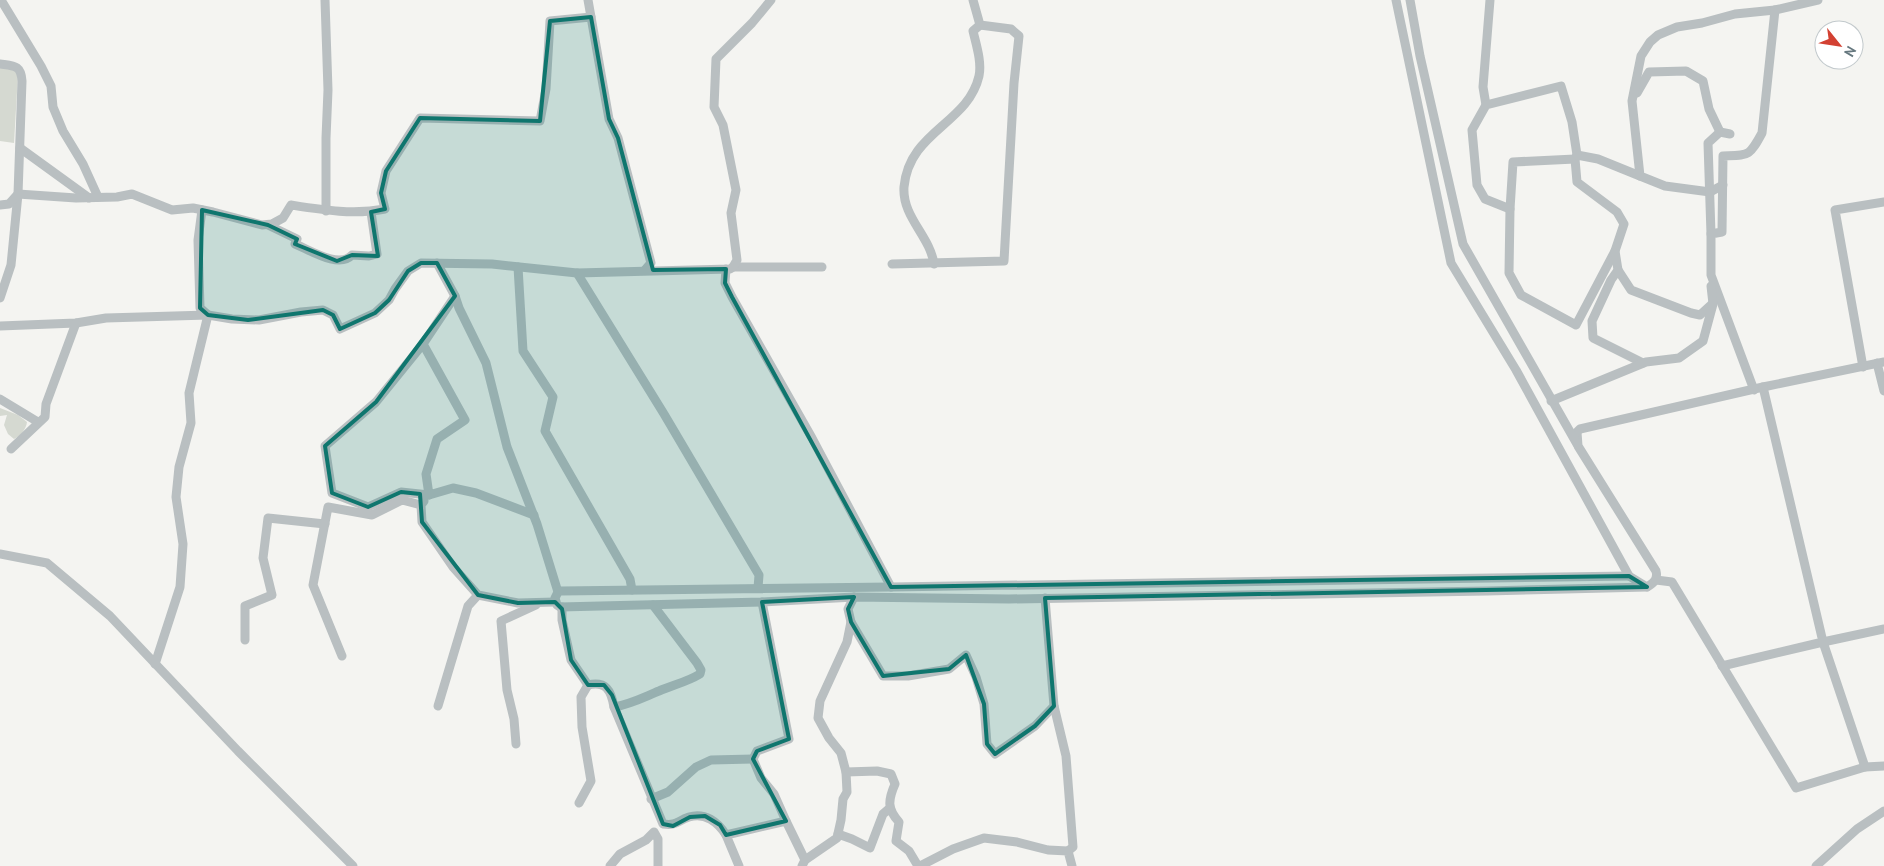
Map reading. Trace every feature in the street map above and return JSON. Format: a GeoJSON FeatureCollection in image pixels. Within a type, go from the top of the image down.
{"type":"FeatureCollection","features":[{"type":"Feature","properties":{"kind":"street"},"geometry":{"type":"LineString","coordinates":[[1,0],[51,86],[53,106],[63,131],[83,164],[93,197]]}},
{"type":"Feature","properties":{"kind":"street"},"geometry":{"type":"LineString","coordinates":[[326,0],[328,82],[326,211]]}},
{"type":"Feature","properties":{"kind":"street"},"geometry":{"type":"LineString","coordinates":[[588,0],[609,119],[618,138],[651,263],[645,270]]}},
{"type":"Feature","properties":{"kind":"street"},"geometry":{"type":"LineString","coordinates":[[771,0],[752,23],[716,59],[714,107],[723,125],[736,190],[731,213],[737,260],[730,268],[726,283],[732,297],[812,438],[891,587]]}},
{"type":"Feature","properties":{"kind":"street"},"geometry":{"type":"LineString","coordinates":[[973,0],[980,25]]}},
{"type":"Feature","properties":{"kind":"street"},"geometry":{"type":"LineString","coordinates":[[1396,0],[1451,264],[1516,370],[1629,576],[1647,587]]}},
{"type":"Feature","properties":{"kind":"street"},"geometry":{"type":"LineString","coordinates":[[1410,0],[1420,56],[1463,244],[1551,401],[1656,571],[1656,580]]}},
{"type":"Feature","properties":{"kind":"street"},"geometry":{"type":"LineString","coordinates":[[1490,0],[1483,87],[1486,105],[1472,130],[1477,185],[1485,199],[1510,209]]}},
{"type":"Feature","properties":{"kind":"street"},"geometry":{"type":"LineString","coordinates":[[1640,176],[1632,101],[1641,56],[1650,42],[1658,35],[1677,27],[1702,23],[1735,14],[1776,10],[1818,0]]}},
{"type":"Feature","properties":{"kind":"street"},"geometry":{"type":"LineString","coordinates":[[1711,234],[1722,232],[1723,156],[1743,156],[1752,151],[1762,133],[1776,10]]}},
{"type":"Feature","properties":{"kind":"street"},"geometry":{"type":"LineString","coordinates":[[18,194],[52,198],[117,197],[132,194],[172,210],[193,208],[262,225],[268,225],[283,218],[291,205],[326,211],[364,213],[385,209],[380,193],[386,170],[420,118],[540,121],[546,89],[550,21],[591,17]]}},
{"type":"Feature","properties":{"kind":"street"},"geometry":{"type":"LineString","coordinates":[[892,264],[934,264],[1004,261],[1014,83],[1019,36],[1010,29],[980,25],[973,31],[979,75],[968,102],[921,145],[909,167],[904,187],[905,204],[932,253],[934,264]]}},
{"type":"Feature","properties":{"kind":"street"},"geometry":{"type":"LineString","coordinates":[[0,64],[16,67],[22,72],[18,194],[9,270],[0,298]]}},
{"type":"Feature","properties":{"kind":"street"},"geometry":{"type":"LineString","coordinates":[[1551,401],[1643,363],[1679,358],[1703,341],[1713,304],[1708,143],[1725,133],[1709,109],[1703,81],[1686,71],[1649,72],[1632,101]]}},
{"type":"Feature","properties":{"kind":"street"},"geometry":{"type":"LineString","coordinates":[[1486,105],[1561,86],[1572,122],[1576,157],[1577,182],[1618,212],[1624,224],[1615,251],[1576,325],[1521,295],[1509,273],[1513,162],[1576,157],[1598,159],[1665,186],[1710,192],[1722,185]]}},
{"type":"Feature","properties":{"kind":"street"},"geometry":{"type":"LineString","coordinates":[[20,148],[93,197]]}},
{"type":"Feature","properties":{"kind":"street"},"geometry":{"type":"LineString","coordinates":[[0,205],[8,204],[18,194]]}},
{"type":"Feature","properties":{"kind":"street"},"geometry":{"type":"LineString","coordinates":[[1863,366],[1835,210],[1884,202]]}},
{"type":"Feature","properties":{"kind":"street"},"geometry":{"type":"LineString","coordinates":[[202,210],[198,240],[200,308],[208,315]]}},
{"type":"Feature","properties":{"kind":"street"},"geometry":{"type":"LineString","coordinates":[[268,225],[297,239],[295,244],[337,261],[347,260],[352,255],[369,256],[378,254],[371,212]]}},
{"type":"Feature","properties":{"kind":"street"},"geometry":{"type":"LineString","coordinates":[[1615,251],[1618,270],[1631,290],[1700,315],[1713,304]]}},
{"type":"Feature","properties":{"kind":"street"},"geometry":{"type":"LineString","coordinates":[[0,326],[76,323],[106,318],[208,315],[248,320],[323,310],[333,315],[340,329],[375,313],[390,300],[395,289],[408,271],[421,263],[492,264],[577,273],[822,267]]}},
{"type":"Feature","properties":{"kind":"street"},"geometry":{"type":"LineString","coordinates":[[437,263],[455,296],[486,363],[507,447],[534,515],[558,592],[556,595],[571,660],[588,685]]}},
{"type":"Feature","properties":{"kind":"street"},"geometry":{"type":"LineString","coordinates":[[0,265],[9,270]]}},
{"type":"Feature","properties":{"kind":"street"},"geometry":{"type":"LineString","coordinates":[[518,267],[523,351],[553,397],[546,431],[630,578],[632,590]]}},
{"type":"Feature","properties":{"kind":"street"},"geometry":{"type":"LineString","coordinates":[[1618,270],[1610,280],[1592,322],[1593,338],[1643,363]]}},
{"type":"Feature","properties":{"kind":"street"},"geometry":{"type":"LineString","coordinates":[[577,273],[760,575],[758,588]]}},
{"type":"Feature","properties":{"kind":"street"},"geometry":{"type":"LineString","coordinates":[[1711,275],[1759,388],[1823,642],[1865,767]]}},
{"type":"Feature","properties":{"kind":"street"},"geometry":{"type":"LineString","coordinates":[[455,296],[423,344],[376,402],[325,446],[332,493],[368,507],[401,492],[429,495],[453,488],[476,493],[534,515]]}},
{"type":"Feature","properties":{"kind":"street"},"geometry":{"type":"LineString","coordinates":[[156,664],[180,587],[183,544],[176,497],[180,467],[191,423],[189,393],[208,315]]}},
{"type":"Feature","properties":{"kind":"street"},"geometry":{"type":"LineString","coordinates":[[11,449],[45,416],[46,404],[76,323]]}},
{"type":"Feature","properties":{"kind":"street"},"geometry":{"type":"LineString","coordinates":[[423,344],[466,420],[437,439],[426,474],[429,495],[421,505],[422,522],[453,567],[478,595],[518,604],[541,602],[559,605],[653,605],[854,597],[1045,598],[1487,592],[1647,587],[1656,580],[1672,582],[1796,788],[1865,767],[1884,766]]}},
{"type":"Feature","properties":{"kind":"street"},"geometry":{"type":"LineString","coordinates":[[1578,446],[1577,432],[1580,429],[1863,366],[1881,363],[1884,391]]}},
{"type":"Feature","properties":{"kind":"street"},"geometry":{"type":"LineString","coordinates":[[0,399],[38,422]]}},
{"type":"Feature","properties":{"kind":"street"},"geometry":{"type":"LineString","coordinates":[[342,656],[313,585],[328,507],[372,515],[402,500],[421,505]]}},
{"type":"Feature","properties":{"kind":"street"},"geometry":{"type":"LineString","coordinates":[[245,640],[245,606],[272,595],[263,558],[268,518],[325,524]]}},
{"type":"Feature","properties":{"kind":"street"},"geometry":{"type":"LineString","coordinates":[[0,554],[47,563],[110,616],[238,751],[353,866]]}},
{"type":"Feature","properties":{"kind":"street"},"geometry":{"type":"LineString","coordinates":[[558,592],[1629,576]]}},
{"type":"Feature","properties":{"kind":"street"},"geometry":{"type":"LineString","coordinates":[[438,706],[468,606],[478,595]]}},
{"type":"Feature","properties":{"kind":"street"},"geometry":{"type":"LineString","coordinates":[[854,597],[848,610],[852,622],[884,676],[908,676],[949,669],[966,655],[976,677],[984,704],[987,744],[995,754],[1035,726],[1054,706]]}},
{"type":"Feature","properties":{"kind":"street"},"geometry":{"type":"LineString","coordinates":[[1045,598],[1054,706],[1066,756],[1072,847],[1068,851]]}},
{"type":"Feature","properties":{"kind":"street"},"geometry":{"type":"LineString","coordinates":[[516,744],[501,621],[541,602]]}},
{"type":"Feature","properties":{"kind":"street"},"geometry":{"type":"LineString","coordinates":[[762,602],[789,739],[757,751],[753,759],[761,778],[774,794],[803,863],[837,838],[841,820],[843,799],[846,792],[846,772],[841,753],[829,738],[818,718],[820,701],[847,642],[852,622]]}},
{"type":"Feature","properties":{"kind":"street"},"geometry":{"type":"LineString","coordinates":[[614,707],[629,704],[700,674],[701,670],[697,663],[653,605]]}},
{"type":"Feature","properties":{"kind":"street"},"geometry":{"type":"LineString","coordinates":[[1722,666],[1884,629]]}},
{"type":"Feature","properties":{"kind":"street"},"geometry":{"type":"LineString","coordinates":[[579,803],[591,781],[582,727],[580,697],[588,685],[596,683],[604,685],[612,695],[614,707],[662,824],[673,826],[690,817],[705,816],[720,824],[739,866]]}},
{"type":"Feature","properties":{"kind":"street"},"geometry":{"type":"LineString","coordinates":[[651,799],[668,792],[696,767],[711,760],[753,759]]}},
{"type":"Feature","properties":{"kind":"street"},"geometry":{"type":"LineString","coordinates":[[846,772],[877,771],[891,774],[895,784],[890,794],[890,808],[900,822],[896,841],[909,851],[919,866],[953,849],[984,838],[1017,842],[1048,850],[1068,851]]}},
{"type":"Feature","properties":{"kind":"street"},"geometry":{"type":"LineString","coordinates":[[838,834],[852,838],[870,848],[883,814],[890,808]]}},
{"type":"Feature","properties":{"kind":"street"},"geometry":{"type":"LineString","coordinates":[[1816,866],[1858,829],[1884,811]]}},
{"type":"Feature","properties":{"kind":"street"},"geometry":{"type":"LineString","coordinates":[[726,835],[786,821]]}},
{"type":"Feature","properties":{"kind":"street"},"geometry":{"type":"LineString","coordinates":[[610,866],[620,854],[646,840],[654,832],[658,839],[658,866]]}},
{"type":"Feature","properties":{"kind":"street"},"geometry":{"type":"LineString","coordinates":[[1068,851],[1072,866]]}},
{"type":"Feature","properties":{"kind":"highlighted area"},"geometry":{"type":"Polygon","coordinates":[[[591,17],[609,119],[618,138],[653,270],[726,269],[725,283],[732,297],[891,587],[1629,576],[1647,587],[1045,598],[1054,706],[1035,726],[995,754],[987,744],[984,704],[966,655],[949,669],[883,676],[851,622],[848,609],[854,597],[762,602],[789,739],[757,751],[753,759],[786,821],[726,835],[720,825],[705,816],[690,817],[673,826],[663,824],[612,695],[604,685],[588,685],[571,660],[562,609],[555,602],[518,603],[478,595],[422,522],[420,494],[401,492],[368,507],[332,493],[325,446],[376,402],[455,296],[437,263],[421,263],[408,271],[389,300],[375,313],[340,329],[333,315],[323,310],[248,320],[208,315],[200,308],[202,210],[268,225],[297,239],[295,244],[337,261],[352,255],[378,256],[371,212],[385,209],[381,193],[386,171],[420,118],[540,121],[550,21],[591,17]]]}},
{"type":"Feature","properties":{"kind":"shaded area"},"geometry":{"type":"Polygon","coordinates":[[[0,67],[13,69],[18,75],[14,143],[0,141],[0,67]]]}},
{"type":"Feature","properties":{"kind":"shaded area"},"geometry":{"type":"Polygon","coordinates":[[[0,408],[18,415],[27,422],[22,432],[14,439],[8,434],[4,425],[7,415],[0,416],[0,408]]]}}]}
